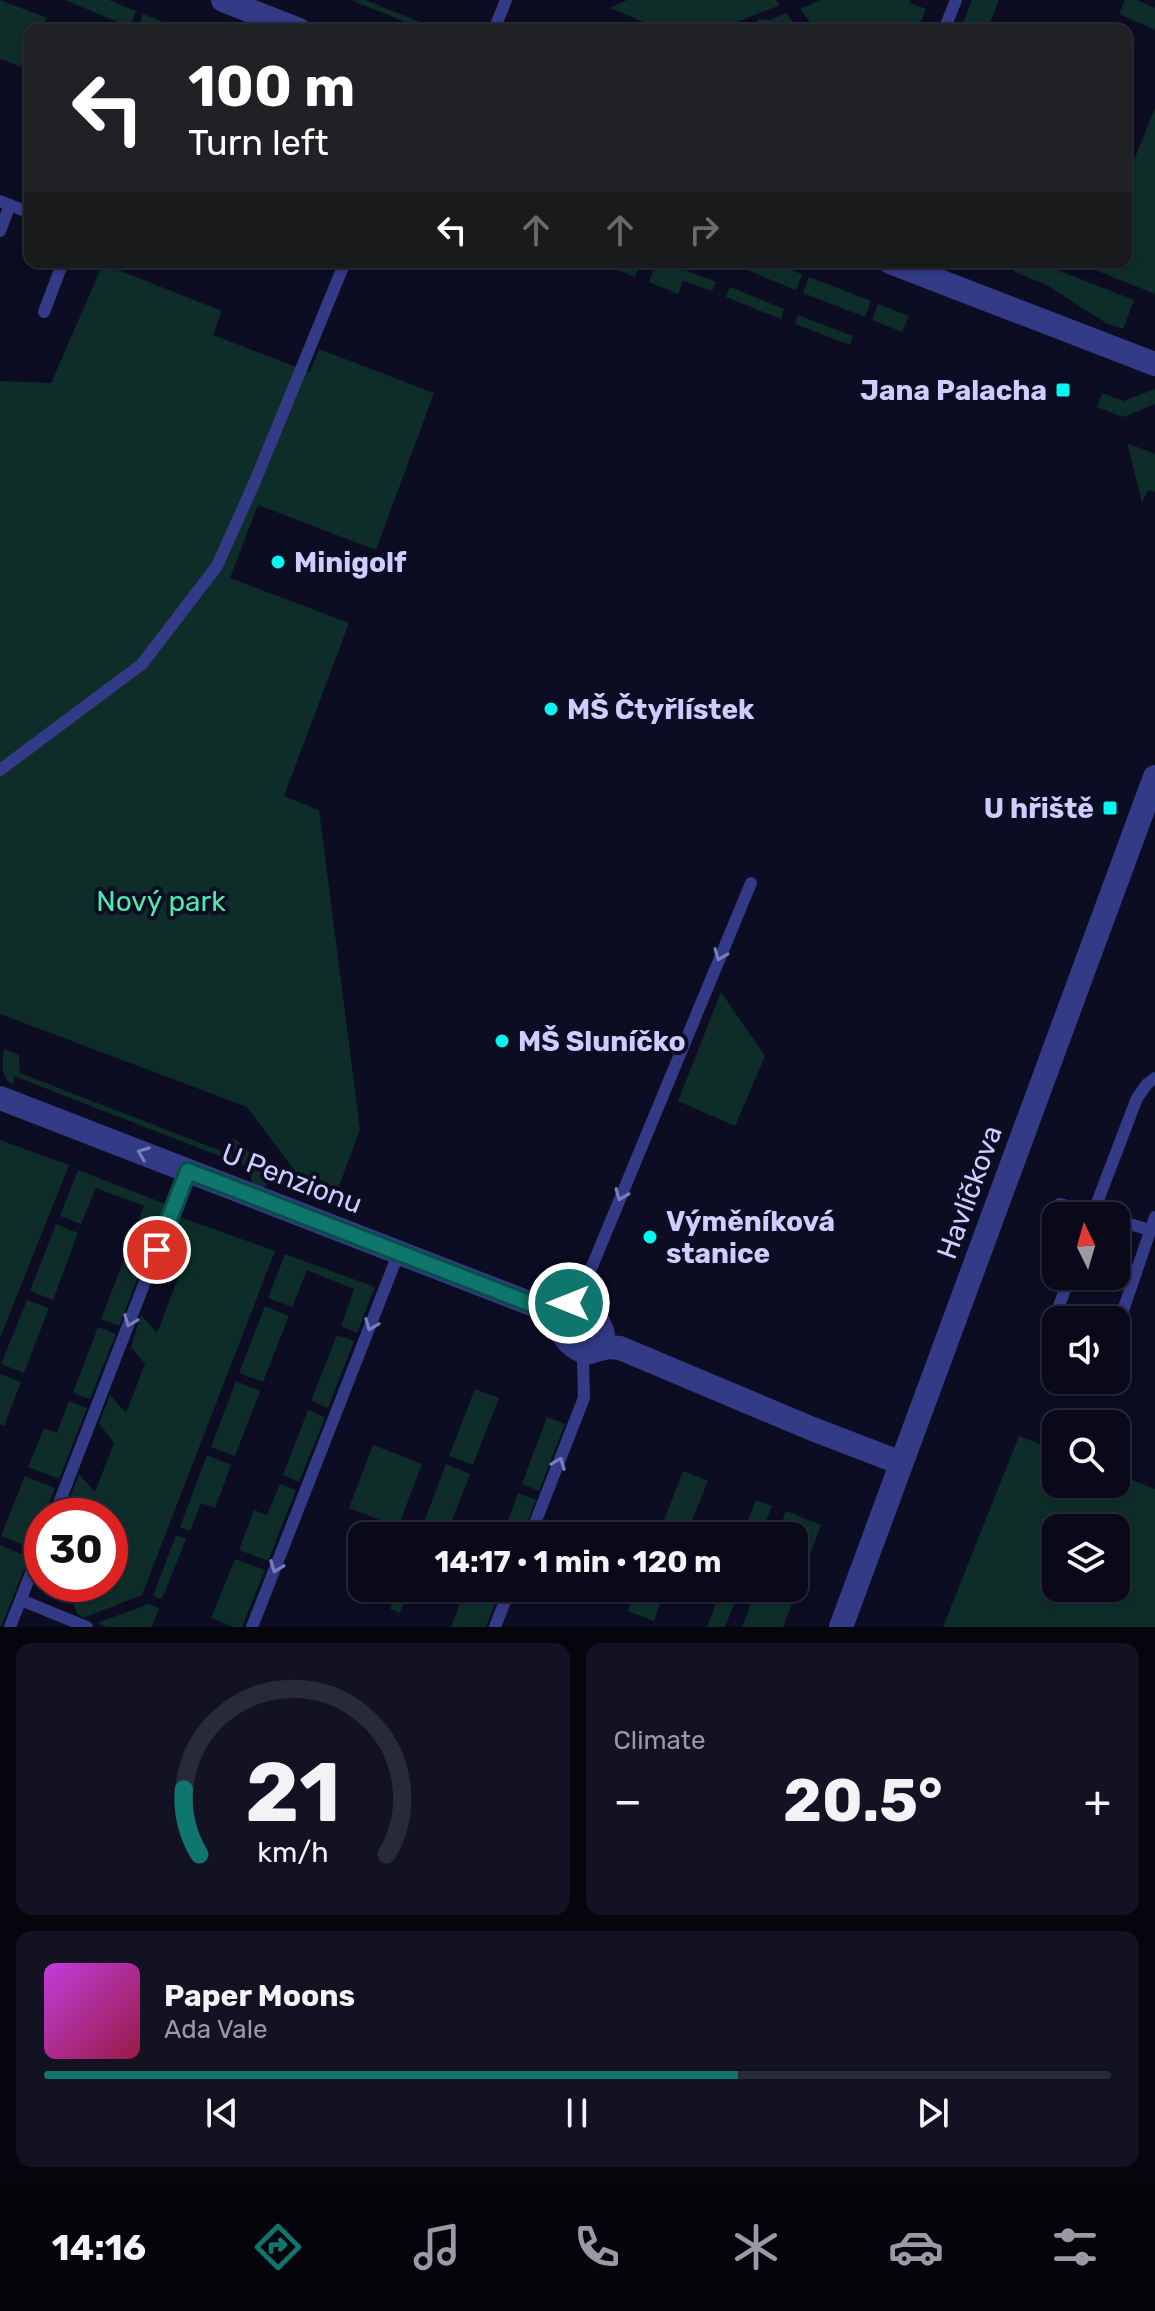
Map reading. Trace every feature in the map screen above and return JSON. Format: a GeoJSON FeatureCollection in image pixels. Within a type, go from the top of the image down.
{"type":"FeatureCollection","features":[{"type":"Feature","properties":{"kind":"street"},"geometry":{"type":"LineString","coordinates":[[223,0],[284,24]]}},
{"type":"Feature","properties":{"kind":"street"},"geometry":{"type":"LineString","coordinates":[[906,268],[1155,364]]}},
{"type":"Feature","properties":{"kind":"street","name":"Havlíčkova"},"geometry":{"type":"LineString","coordinates":[[841,1627],[1155,777]]}},
{"type":"Feature","properties":{"kind":"street","name":"U Penzionu"},"geometry":{"type":"LineString","coordinates":[[0,1098],[534,1305],[551,1307],[566,1304]]}},
{"type":"Feature","properties":{"kind":"street"},"geometry":{"type":"LineString","coordinates":[[603,1345],[584,1305],[574,1302],[566,1304],[557,1316],[561,1329],[576,1350],[581,1352],[603,1345],[901,1463]]}},
{"type":"Feature","properties":{"kind":"lane"},"geometry":{"type":"LineString","coordinates":[[496,24],[506,0]]}},
{"type":"Feature","properties":{"kind":"lane"},"geometry":{"type":"LineString","coordinates":[[946,24],[956,0]]}},
{"type":"Feature","properties":{"kind":"lane"},"geometry":{"type":"LineString","coordinates":[[0,231],[5,203],[24,211]]}},
{"type":"Feature","properties":{"kind":"lane"},"geometry":{"type":"LineString","coordinates":[[44,312],[61,268]]}},
{"type":"Feature","properties":{"kind":"lane"},"geometry":{"type":"LineString","coordinates":[[0,770],[142,664],[217,566],[343,268]]}},
{"type":"Feature","properties":{"kind":"lane"},"geometry":{"type":"LineString","coordinates":[[566,1304],[581,1293],[751,883]]}},
{"type":"Feature","properties":{"kind":"lane"},"geometry":{"type":"LineString","coordinates":[[1101,1202],[1137,1098],[1155,1078]]}},
{"type":"Feature","properties":{"kind":"lane"},"geometry":{"type":"LineString","coordinates":[[61,1498],[188,1171]]}},
{"type":"Feature","properties":{"kind":"lane"},"geometry":{"type":"LineString","coordinates":[[1125,1306],[1153,1223],[1130,1221]]}},
{"type":"Feature","properties":{"kind":"lane"},"geometry":{"type":"LineString","coordinates":[[252,1627],[399,1252]]}},
{"type":"Feature","properties":{"kind":"lane"},"geometry":{"type":"LineString","coordinates":[[535,1522],[582,1403],[583,1363],[603,1345]]}},
{"type":"Feature","properties":{"kind":"lane"},"geometry":{"type":"LineString","coordinates":[[10,1627],[24,1592]]}},
{"type":"Feature","properties":{"kind":"lane"},"geometry":{"type":"LineString","coordinates":[[21,1600],[87,1627]]}},
{"type":"Feature","properties":{"kind":"lane"},"geometry":{"type":"LineString","coordinates":[[495,1627],[505,1602]]}},
{"type":"Feature","properties":{"kind":"green space"},"geometry":{"type":"Polygon","coordinates":[[[0,0],[47,18],[44,24],[24,24],[24,68],[0,59],[0,0]]]}},
{"type":"Feature","properties":{"kind":"green space"},"geometry":{"type":"Polygon","coordinates":[[[65,0],[109,0],[136,11],[131,24],[123,24],[65,0]]]}},
{"type":"Feature","properties":{"kind":"green space"},"geometry":{"type":"Polygon","coordinates":[[[351,0],[365,0],[425,24],[411,24],[351,0]]]}},
{"type":"Feature","properties":{"kind":"green space"},"geometry":{"type":"Polygon","coordinates":[[[627,0],[776,0],[780,5],[732,24],[649,24],[610,8],[627,0]]]}},
{"type":"Feature","properties":{"kind":"green space"},"geometry":{"type":"Polygon","coordinates":[[[820,0],[910,0],[910,3],[926,9],[920,24],[811,24],[800,9],[820,0]]]}},
{"type":"Feature","properties":{"kind":"green space"},"geometry":{"type":"Polygon","coordinates":[[[972,0],[999,0],[989,24],[962,24],[972,0]]]}},
{"type":"Feature","properties":{"kind":"green space"},"geometry":{"type":"Polygon","coordinates":[[[1125,0],[1137,0],[1155,8],[1155,30],[1119,14],[1125,0]]]}},
{"type":"Feature","properties":{"kind":"green space"},"geometry":{"type":"Polygon","coordinates":[[[786,13],[794,24],[755,24],[759,19],[770,20],[786,13]]]}},
{"type":"Feature","properties":{"kind":"green space"},"geometry":{"type":"Polygon","coordinates":[[[143,14],[169,24],[139,24],[143,14]]]}},
{"type":"Feature","properties":{"kind":"green space"},"geometry":{"type":"Polygon","coordinates":[[[1155,108],[1155,294],[1090,268],[1132,268],[1132,165],[1155,108]]]}},
{"type":"Feature","properties":{"kind":"green space","name":"Nový park"},"geometry":{"type":"Polygon","coordinates":[[[101,268],[113,268],[222,311],[213,335],[310,372],[319,349],[434,393],[376,550],[258,505],[230,578],[349,623],[284,796],[319,810],[360,1129],[334,1200],[310,1191],[247,1107],[0,1014],[0,381],[51,383],[101,268]]]}},
{"type":"Feature","properties":{"kind":"green space"},"geometry":{"type":"Polygon","coordinates":[[[612,268],[639,268],[635,277],[612,268]]]}},
{"type":"Feature","properties":{"kind":"green space"},"geometry":{"type":"Polygon","coordinates":[[[654,268],[680,268],[716,282],[712,291],[683,281],[678,294],[649,282],[654,268]]]}},
{"type":"Feature","properties":{"kind":"green space"},"geometry":{"type":"Polygon","coordinates":[[[741,268],[786,268],[802,274],[796,290],[741,268]]]}},
{"type":"Feature","properties":{"kind":"green space"},"geometry":{"type":"Polygon","coordinates":[[[1015,268],[1052,268],[1134,300],[1123,329],[1106,323],[1045,284],[1014,272],[1015,268]]]}},
{"type":"Feature","properties":{"kind":"green space"},"geometry":{"type":"Polygon","coordinates":[[[809,277],[871,301],[865,317],[803,293],[809,277]]]}},
{"type":"Feature","properties":{"kind":"green space"},"geometry":{"type":"Polygon","coordinates":[[[730,287],[784,309],[781,319],[726,297],[730,287]]]}},
{"type":"Feature","properties":{"kind":"green space"},"geometry":{"type":"Polygon","coordinates":[[[878,304],[909,316],[902,332],[872,320],[878,304]]]}},
{"type":"Feature","properties":{"kind":"green space"},"geometry":{"type":"Polygon","coordinates":[[[798,315],[853,336],[850,345],[795,324],[798,315]]]}},
{"type":"Feature","properties":{"kind":"green space"},"geometry":{"type":"Polygon","coordinates":[[[1155,389],[1155,404],[1123,417],[1097,407],[1102,393],[1124,401],[1155,389]]]}},
{"type":"Feature","properties":{"kind":"green space"},"geometry":{"type":"Polygon","coordinates":[[[1127,443],[1155,454],[1155,492],[1148,490],[1142,503],[1127,443]]]}},
{"type":"Feature","properties":{"kind":"green space"},"geometry":{"type":"Polygon","coordinates":[[[721,992],[765,1056],[735,1126],[678,1101],[721,992]]]}},
{"type":"Feature","properties":{"kind":"green space"},"geometry":{"type":"Polygon","coordinates":[[[4,1049],[19,1055],[20,1073],[234,1156],[233,1138],[254,1158],[267,1184],[264,1188],[252,1186],[250,1168],[14,1076],[13,1085],[4,1074],[4,1049]]]}},
{"type":"Feature","properties":{"kind":"green space"},"geometry":{"type":"Polygon","coordinates":[[[0,1140],[69,1165],[0,1338],[0,1140]]]}},
{"type":"Feature","properties":{"kind":"green space"},"geometry":{"type":"Polygon","coordinates":[[[78,1170],[166,1204],[148,1250],[130,1243],[144,1206],[96,1188],[81,1224],[60,1216],[78,1170]]]}},
{"type":"Feature","properties":{"kind":"green space"},"geometry":{"type":"Polygon","coordinates":[[[180,1217],[275,1251],[142,1595],[128,1600],[128,1498],[70,1498],[79,1474],[95,1492],[114,1443],[99,1423],[110,1395],[126,1413],[145,1364],[131,1347],[141,1315],[157,1333],[188,1252],[173,1233],[180,1217]]]}},
{"type":"Feature","properties":{"kind":"green space"},"geometry":{"type":"Polygon","coordinates":[[[56,1224],[78,1233],[53,1300],[30,1291],[56,1224]]]}},
{"type":"Feature","properties":{"kind":"green space"},"geometry":{"type":"Polygon","coordinates":[[[127,1252],[145,1259],[119,1326],[101,1319],[127,1252]]]}},
{"type":"Feature","properties":{"kind":"green space"},"geometry":{"type":"Polygon","coordinates":[[[285,1254],[375,1287],[357,1333],[341,1326],[354,1289],[307,1270],[292,1307],[268,1298],[285,1254]]]}},
{"type":"Feature","properties":{"kind":"green space"},"geometry":{"type":"Polygon","coordinates":[[[27,1300],[49,1308],[24,1373],[1,1364],[27,1300]]]}},
{"type":"Feature","properties":{"kind":"green space"},"geometry":{"type":"Polygon","coordinates":[[[265,1306],[289,1316],[263,1382],[239,1373],[265,1306]]]}},
{"type":"Feature","properties":{"kind":"green space"},"geometry":{"type":"Polygon","coordinates":[[[98,1327],[116,1334],[90,1399],[73,1393],[98,1327]]]}},
{"type":"Feature","properties":{"kind":"green space"},"geometry":{"type":"Polygon","coordinates":[[[337,1335],[354,1341],[328,1408],[311,1401],[337,1335]]]}},
{"type":"Feature","properties":{"kind":"green space"},"geometry":{"type":"Polygon","coordinates":[[[0,1374],[21,1382],[4,1426],[0,1424],[0,1374]]]}},
{"type":"Feature","properties":{"kind":"green space"},"geometry":{"type":"Polygon","coordinates":[[[236,1381],[260,1391],[235,1456],[211,1447],[236,1381]]]}},
{"type":"Feature","properties":{"kind":"green space"},"geometry":{"type":"Polygon","coordinates":[[[475,1389],[499,1398],[473,1465],[449,1456],[475,1389]]]}},
{"type":"Feature","properties":{"kind":"green space"},"geometry":{"type":"Polygon","coordinates":[[[69,1401],[87,1408],[59,1479],[28,1467],[44,1428],[57,1433],[69,1401]]]}},
{"type":"Feature","properties":{"kind":"green space"},"geometry":{"type":"Polygon","coordinates":[[[308,1410],[325,1417],[299,1482],[283,1475],[308,1410]]]}},
{"type":"Feature","properties":{"kind":"green space"},"geometry":{"type":"Polygon","coordinates":[[[547,1417],[565,1424],[539,1491],[522,1484],[547,1417]]]}},
{"type":"Feature","properties":{"kind":"green space"},"geometry":{"type":"Polygon","coordinates":[[[1019,1436],[1042,1445],[1042,1498],[1130,1498],[1130,1479],[1155,1489],[1155,1627],[943,1627],[1019,1436]]]}},
{"type":"Feature","properties":{"kind":"green space"},"geometry":{"type":"Polygon","coordinates":[[[373,1445],[422,1464],[400,1522],[385,1522],[349,1508],[373,1445]]]}},
{"type":"Feature","properties":{"kind":"green space"},"geometry":{"type":"Polygon","coordinates":[[[207,1455],[231,1465],[215,1508],[201,1503],[190,1531],[180,1527],[207,1455]]]}},
{"type":"Feature","properties":{"kind":"green space"},"geometry":{"type":"Polygon","coordinates":[[[446,1464],[470,1474],[451,1522],[424,1522],[446,1464]]]}},
{"type":"Feature","properties":{"kind":"green space"},"geometry":{"type":"Polygon","coordinates":[[[683,1471],[708,1481],[692,1522],[663,1522],[683,1471]]]}},
{"type":"Feature","properties":{"kind":"green space"},"geometry":{"type":"Polygon","coordinates":[[[25,1476],[55,1488],[51,1498],[24,1498],[24,1545],[1,1536],[25,1476]]]}},
{"type":"Feature","properties":{"kind":"green space"},"geometry":{"type":"Polygon","coordinates":[[[280,1484],[296,1490],[268,1561],[239,1550],[254,1510],[267,1515],[280,1484]]]}},
{"type":"Feature","properties":{"kind":"green space"},"geometry":{"type":"Polygon","coordinates":[[[518,1493],[536,1500],[527,1522],[507,1522],[518,1493]]]}},
{"type":"Feature","properties":{"kind":"green space"},"geometry":{"type":"Polygon","coordinates":[[[756,1500],[772,1506],[766,1522],[747,1522],[756,1500]]]}},
{"type":"Feature","properties":{"kind":"green space"},"geometry":{"type":"Polygon","coordinates":[[[786,1511],[821,1525],[808,1560],[808,1522],[782,1522],[786,1511]]]}},
{"type":"Feature","properties":{"kind":"green space"},"geometry":{"type":"Polygon","coordinates":[[[176,1535],[186,1539],[162,1599],[153,1596],[176,1535]]]}},
{"type":"Feature","properties":{"kind":"green space"},"geometry":{"type":"Polygon","coordinates":[[[0,1545],[24,1555],[24,1570],[0,1627],[0,1545]]]}},
{"type":"Feature","properties":{"kind":"green space"},"geometry":{"type":"Polygon","coordinates":[[[235,1559],[265,1570],[242,1627],[233,1627],[211,1618],[235,1559]]]}},
{"type":"Feature","properties":{"kind":"green space"},"geometry":{"type":"Polygon","coordinates":[[[72,1602],[124,1602],[83,1618],[72,1602]]]}},
{"type":"Feature","properties":{"kind":"green space"},"geometry":{"type":"Polygon","coordinates":[[[393,1602],[404,1602],[400,1613],[390,1609],[393,1602]]]}},
{"type":"Feature","properties":{"kind":"green space"},"geometry":{"type":"Polygon","coordinates":[[[461,1602],[496,1602],[486,1627],[451,1627],[461,1602]]]}},
{"type":"Feature","properties":{"kind":"green space"},"geometry":{"type":"Polygon","coordinates":[[[632,1602],[661,1602],[654,1621],[628,1611],[632,1602]]]}},
{"type":"Feature","properties":{"kind":"green space"},"geometry":{"type":"Polygon","coordinates":[[[717,1602],[735,1602],[725,1627],[707,1627],[717,1602]]]}},
{"type":"Feature","properties":{"kind":"green space"},"geometry":{"type":"Polygon","coordinates":[[[752,1602],[793,1602],[783,1627],[742,1627],[752,1602]]]}},
{"type":"Feature","properties":{"kind":"green space"},"geometry":{"type":"Polygon","coordinates":[[[149,1604],[159,1608],[152,1627],[107,1627],[97,1623],[149,1604]]]}},
{"type":"Feature","properties":{"kind":"place","name":"Jana Palacha"},"geometry":{"type":"Point","coordinates":[1063,390]}},
{"type":"Feature","properties":{"kind":"place","name":"Minigolf"},"geometry":{"type":"Point","coordinates":[278,562]}},
{"type":"Feature","properties":{"kind":"place","name":"MŠ Čtyřlístek"},"geometry":{"type":"Point","coordinates":[551,709]}},
{"type":"Feature","properties":{"kind":"place","name":"U hřiště"},"geometry":{"type":"Point","coordinates":[1110,808]}},
{"type":"Feature","properties":{"kind":"place","name":"MŠ Sluníčko"},"geometry":{"type":"Point","coordinates":[502,1041]}},
{"type":"Feature","properties":{"kind":"place","name":"Výměníková stanice"},"geometry":{"type":"Point","coordinates":[650,1237]}},
{"type":"Feature","properties":{"kind":"route"},"geometry":{"type":"LineString","coordinates":[[157,1250],[188,1171],[534,1305],[551,1307],[569,1303]]}}]}
